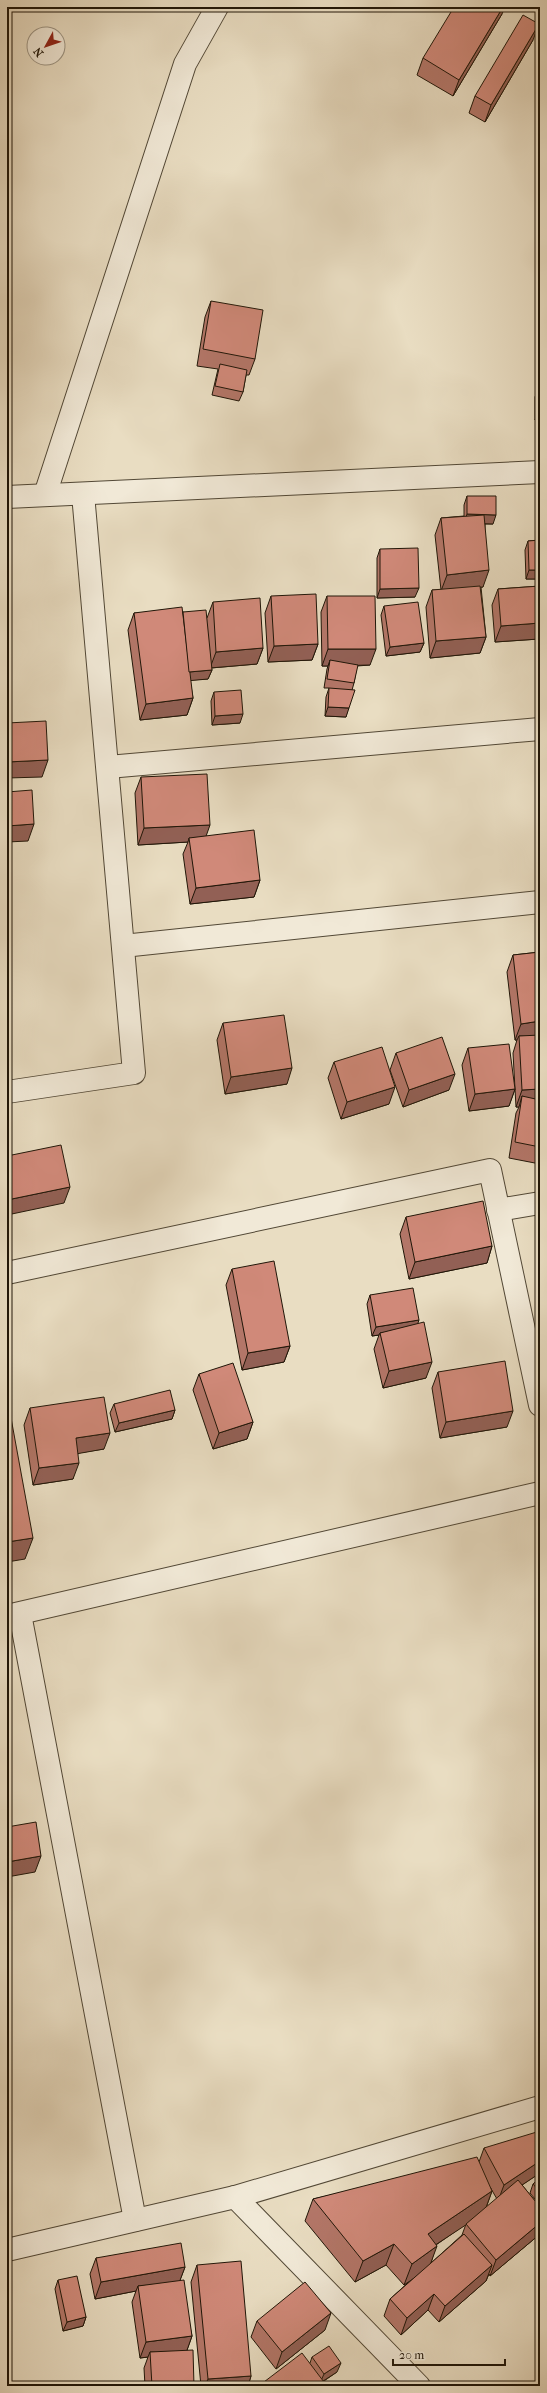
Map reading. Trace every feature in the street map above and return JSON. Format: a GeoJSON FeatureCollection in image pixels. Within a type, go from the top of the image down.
{"type":"FeatureCollection","features":[{"type":"Feature","properties":{"kind":"street"},"geometry":{"type":"LineString","coordinates":[[45,496],[185,64],[217,7]]}},
{"type":"Feature","properties":{"kind":"street"},"geometry":{"type":"LineString","coordinates":[[7,497],[540,472]]}},
{"type":"Feature","properties":{"kind":"street"},"geometry":{"type":"LineString","coordinates":[[7,1092],[134,1073],[83,494]]}},
{"type":"Feature","properties":{"kind":"street"},"geometry":{"type":"LineString","coordinates":[[108,767],[540,730]]}},
{"type":"Feature","properties":{"kind":"street"},"geometry":{"type":"LineString","coordinates":[[123,946],[540,902]]}},
{"type":"Feature","properties":{"kind":"street"},"geometry":{"type":"LineString","coordinates":[[7,1273],[490,1170],[540,1405]]}},
{"type":"Feature","properties":{"kind":"street"},"geometry":{"type":"LineString","coordinates":[[498,1210],[540,1203]]}},
{"type":"Feature","properties":{"kind":"street"},"geometry":{"type":"LineString","coordinates":[[135,2220],[14,1615],[540,1493]]}},
{"type":"Feature","properties":{"kind":"street"},"geometry":{"type":"LineString","coordinates":[[7,2250],[235,2197],[540,2107]]}},
{"type":"Feature","properties":{"kind":"street"},"geometry":{"type":"LineString","coordinates":[[235,2197],[419,2386]]}},
{"type":"Feature","properties":{"kind":"building"},"geometry":{"type":"Polygon","coordinates":[[[454,7],[503,7],[459,80],[423,58],[454,7]]]}},
{"type":"Feature","properties":{"kind":"building"},"geometry":{"type":"Polygon","coordinates":[[[523,15],[539,24],[491,105],[475,96],[523,15]]]}},
{"type":"Feature","properties":{"kind":"building"},"geometry":{"type":"Polygon","coordinates":[[[211,301],[263,310],[255,359],[203,349],[211,301]]]}},
{"type":"Feature","properties":{"kind":"building"},"geometry":{"type":"Polygon","coordinates":[[[220,364],[247,370],[243,392],[215,386],[220,364]]]}},
{"type":"Feature","properties":{"kind":"building"},"geometry":{"type":"Polygon","coordinates":[[[538,388],[540,388],[540,411],[538,411],[538,388]]]}},
{"type":"Feature","properties":{"kind":"building"},"geometry":{"type":"Polygon","coordinates":[[[467,496],[496,496],[496,515],[467,514],[467,496]]]}},
{"type":"Feature","properties":{"kind":"building"},"geometry":{"type":"Polygon","coordinates":[[[484,515],[489,570],[447,575],[441,518],[484,515]]]}},
{"type":"Feature","properties":{"kind":"building"},"geometry":{"type":"Polygon","coordinates":[[[540,540],[540,570],[529,570],[528,541],[540,540]]]}},
{"type":"Feature","properties":{"kind":"building"},"geometry":{"type":"Polygon","coordinates":[[[418,548],[419,588],[380,589],[380,549],[418,548]]]}},
{"type":"Feature","properties":{"kind":"building"},"geometry":{"type":"Polygon","coordinates":[[[480,586],[486,637],[436,641],[432,590],[480,586]]]}},
{"type":"Feature","properties":{"kind":"building"},"geometry":{"type":"Polygon","coordinates":[[[540,586],[540,623],[501,626],[498,589],[540,586]]]}},
{"type":"Feature","properties":{"kind":"building"},"geometry":{"type":"Polygon","coordinates":[[[316,594],[318,644],[274,646],[271,596],[316,594]]]}},
{"type":"Feature","properties":{"kind":"building"},"geometry":{"type":"Polygon","coordinates":[[[327,596],[375,596],[376,649],[328,649],[327,596]]]}},
{"type":"Feature","properties":{"kind":"building"},"geometry":{"type":"Polygon","coordinates":[[[260,598],[263,648],[216,652],[213,602],[260,598]]]}},
{"type":"Feature","properties":{"kind":"building"},"geometry":{"type":"Polygon","coordinates":[[[418,602],[424,643],[390,647],[384,606],[418,602]]]}},
{"type":"Feature","properties":{"kind":"building"},"geometry":{"type":"Polygon","coordinates":[[[182,607],[193,698],[146,704],[134,613],[182,607]]]}},
{"type":"Feature","properties":{"kind":"building"},"geometry":{"type":"Polygon","coordinates":[[[206,610],[212,670],[189,672],[183,612],[206,610]]]}},
{"type":"Feature","properties":{"kind":"building"},"geometry":{"type":"Polygon","coordinates":[[[330,660],[358,665],[354,683],[327,679],[330,660]]]}},
{"type":"Feature","properties":{"kind":"building"},"geometry":{"type":"Polygon","coordinates":[[[329,688],[355,690],[349,708],[328,707],[329,688]]]}},
{"type":"Feature","properties":{"kind":"building"},"geometry":{"type":"Polygon","coordinates":[[[241,690],[243,714],[215,716],[214,692],[241,690]]]}},
{"type":"Feature","properties":{"kind":"building"},"geometry":{"type":"Polygon","coordinates":[[[46,721],[48,760],[7,762],[7,723],[46,721]]]}},
{"type":"Feature","properties":{"kind":"building"},"geometry":{"type":"Polygon","coordinates":[[[207,774],[210,825],[144,828],[141,777],[207,774]]]}},
{"type":"Feature","properties":{"kind":"building"},"geometry":{"type":"Polygon","coordinates":[[[32,790],[34,824],[7,826],[7,792],[32,790]]]}},
{"type":"Feature","properties":{"kind":"building"},"geometry":{"type":"Polygon","coordinates":[[[254,830],[260,880],[196,888],[189,838],[254,830]]]}},
{"type":"Feature","properties":{"kind":"building"},"geometry":{"type":"Polygon","coordinates":[[[540,952],[540,1021],[521,1024],[513,955],[540,952]]]}},
{"type":"Feature","properties":{"kind":"building"},"geometry":{"type":"Polygon","coordinates":[[[284,1015],[292,1068],[231,1077],[223,1023],[284,1015]]]}},
{"type":"Feature","properties":{"kind":"building"},"geometry":{"type":"Polygon","coordinates":[[[540,1035],[540,1089],[522,1090],[519,1036],[540,1035]]]}},
{"type":"Feature","properties":{"kind":"building"},"geometry":{"type":"Polygon","coordinates":[[[442,1037],[455,1074],[409,1090],[396,1053],[442,1037]]]}},
{"type":"Feature","properties":{"kind":"building"},"geometry":{"type":"Polygon","coordinates":[[[509,1044],[515,1089],[475,1094],[468,1048],[509,1044]]]}},
{"type":"Feature","properties":{"kind":"building"},"geometry":{"type":"Polygon","coordinates":[[[382,1047],[395,1087],[347,1102],[334,1062],[382,1047]]]}},
{"type":"Feature","properties":{"kind":"building"},"geometry":{"type":"Polygon","coordinates":[[[522,1096],[540,1100],[540,1147],[515,1142],[522,1096]]]}},
{"type":"Feature","properties":{"kind":"building"},"geometry":{"type":"Polygon","coordinates":[[[61,1145],[70,1187],[7,1200],[7,1156],[61,1145]]]}},
{"type":"Feature","properties":{"kind":"building"},"geometry":{"type":"Polygon","coordinates":[[[483,1201],[492,1246],[415,1262],[406,1217],[483,1201]]]}},
{"type":"Feature","properties":{"kind":"building"},"geometry":{"type":"Polygon","coordinates":[[[274,1261],[290,1346],[248,1353],[232,1269],[274,1261]]]}},
{"type":"Feature","properties":{"kind":"building"},"geometry":{"type":"Polygon","coordinates":[[[413,1288],[419,1320],[376,1327],[370,1295],[413,1288]]]}},
{"type":"Feature","properties":{"kind":"building"},"geometry":{"type":"Polygon","coordinates":[[[424,1322],[432,1362],[389,1371],[380,1333],[424,1322]]]}},
{"type":"Feature","properties":{"kind":"building"},"geometry":{"type":"Polygon","coordinates":[[[505,1361],[513,1411],[446,1422],[438,1372],[505,1361]]]}},
{"type":"Feature","properties":{"kind":"building"},"geometry":{"type":"Polygon","coordinates":[[[233,1363],[253,1422],[219,1433],[199,1374],[233,1363]]]}},
{"type":"Feature","properties":{"kind":"building"},"geometry":{"type":"Polygon","coordinates":[[[170,1390],[175,1410],[119,1423],[114,1404],[170,1390]]]}},
{"type":"Feature","properties":{"kind":"building"},"geometry":{"type":"Polygon","coordinates":[[[104,1397],[110,1433],[76,1438],[79,1463],[39,1468],[30,1408],[104,1397]]]}},
{"type":"Feature","properties":{"kind":"building"},"geometry":{"type":"Polygon","coordinates":[[[9,1407],[33,1538],[7,1542],[7,1408],[9,1407]]]}},
{"type":"Feature","properties":{"kind":"building"},"geometry":{"type":"Polygon","coordinates":[[[36,1822],[41,1856],[7,1862],[7,1827],[36,1822]]]}},
{"type":"Feature","properties":{"kind":"building"},"geometry":{"type":"Polygon","coordinates":[[[540,2131],[540,2161],[504,2185],[484,2148],[540,2131]]]}},
{"type":"Feature","properties":{"kind":"building"},"geometry":{"type":"Polygon","coordinates":[[[477,2157],[492,2191],[428,2234],[437,2246],[412,2264],[394,2244],[363,2261],[313,2199],[477,2157]]]}},
{"type":"Feature","properties":{"kind":"building"},"geometry":{"type":"Polygon","coordinates":[[[540,2178],[540,2192],[533,2184],[540,2178]]]}},
{"type":"Feature","properties":{"kind":"building"},"geometry":{"type":"Polygon","coordinates":[[[518,2180],[540,2207],[540,2223],[496,2260],[466,2224],[518,2180]]]}},
{"type":"Feature","properties":{"kind":"building"},"geometry":{"type":"Polygon","coordinates":[[[464,2234],[492,2265],[445,2306],[434,2294],[407,2318],[390,2299],[464,2234]]]}},
{"type":"Feature","properties":{"kind":"building"},"geometry":{"type":"Polygon","coordinates":[[[181,2243],[185,2267],[101,2282],[96,2258],[181,2243]]]}},
{"type":"Feature","properties":{"kind":"building"},"geometry":{"type":"Polygon","coordinates":[[[241,2261],[251,2376],[208,2379],[197,2265],[241,2261]]]}},
{"type":"Feature","properties":{"kind":"building"},"geometry":{"type":"Polygon","coordinates":[[[77,2276],[86,2317],[67,2322],[58,2280],[77,2276]]]}},
{"type":"Feature","properties":{"kind":"building"},"geometry":{"type":"Polygon","coordinates":[[[184,2280],[192,2336],[146,2342],[138,2286],[184,2280]]]}},
{"type":"Feature","properties":{"kind":"building"},"geometry":{"type":"Polygon","coordinates":[[[305,2282],[331,2313],[282,2352],[257,2321],[305,2282]]]}},
{"type":"Feature","properties":{"kind":"building"},"geometry":{"type":"Polygon","coordinates":[[[329,2346],[341,2363],[324,2374],[312,2357],[329,2346]]]}},
{"type":"Feature","properties":{"kind":"building"},"geometry":{"type":"Polygon","coordinates":[[[193,2350],[194,2386],[152,2386],[150,2352],[193,2350]]]}},
{"type":"Feature","properties":{"kind":"building"},"geometry":{"type":"Polygon","coordinates":[[[302,2353],[327,2386],[260,2385],[302,2353]]]}}]}
